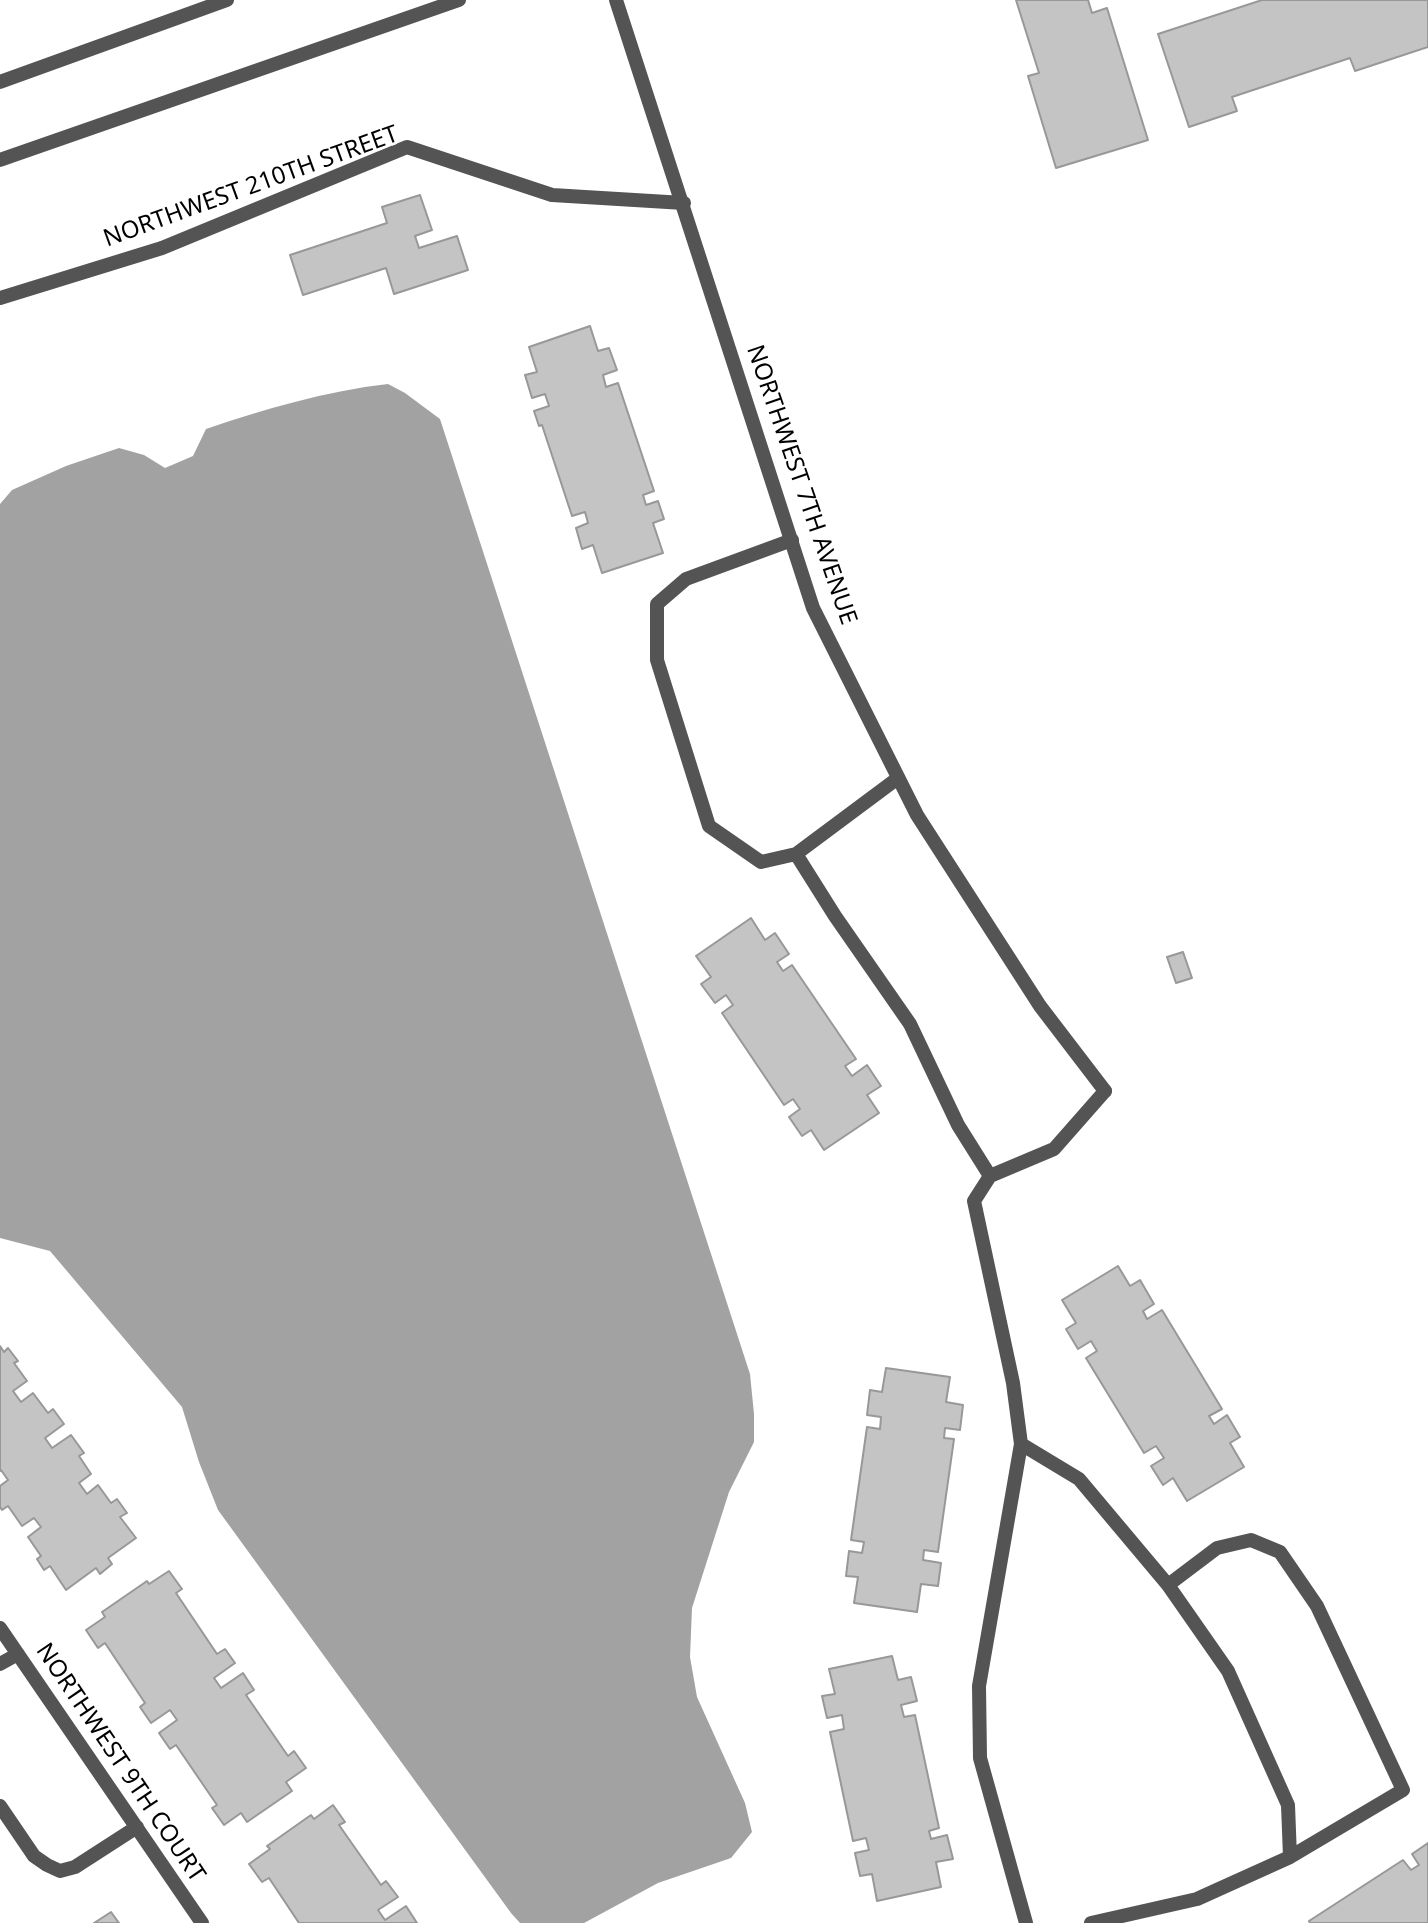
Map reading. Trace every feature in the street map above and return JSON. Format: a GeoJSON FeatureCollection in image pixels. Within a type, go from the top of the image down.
{"type":"FeatureCollection","features":[{"type":"Feature","properties":{"kind":"street"},"geometry":{"type":"LineString","coordinates":[[0,82],[227,0]]}},
{"type":"Feature","properties":{"kind":"street"},"geometry":{"type":"LineString","coordinates":[[0,160],[459,0]]}},
{"type":"Feature","properties":{"kind":"street","name":"NORTHWEST 7TH AVENUE"},"geometry":{"type":"LineString","coordinates":[[616,0],[813,608],[917,815],[1040,1006],[1105,1091],[1054,1149],[990,1176]]}},
{"type":"Feature","properties":{"kind":"street","name":"NORTHWEST 210TH STREET"},"geometry":{"type":"LineString","coordinates":[[0,298],[162,248],[407,148],[552,195],[684,204]]}},
{"type":"Feature","properties":{"kind":"street"},"geometry":{"type":"LineString","coordinates":[[792,540],[686,579],[657,604],[657,660],[709,826],[761,862],[796,854],[898,778]]}},
{"type":"Feature","properties":{"kind":"street"},"geometry":{"type":"LineString","coordinates":[[796,854],[835,916],[910,1024],[958,1125],[990,1176],[974,1201],[1013,1383],[1021,1444],[979,1686],[980,1758],[1026,1923]]}},
{"type":"Feature","properties":{"kind":"street"},"geometry":{"type":"LineString","coordinates":[[1021,1444],[1079,1479],[1168,1585],[1228,1671],[1288,1805],[1290,1857]]}},
{"type":"Feature","properties":{"kind":"street"},"geometry":{"type":"LineString","coordinates":[[1091,1923],[1197,1899],[1290,1857],[1403,1790],[1317,1606],[1280,1552],[1251,1540],[1217,1548],[1168,1585]]}},
{"type":"Feature","properties":{"kind":"street","name":"NORTHWEST 9TH COURT"},"geometry":{"type":"LineString","coordinates":[[0,1628],[202,1923]]}},
{"type":"Feature","properties":{"kind":"street"},"geometry":{"type":"LineString","coordinates":[[0,1664],[18,1654]]}},
{"type":"Feature","properties":{"kind":"street"},"geometry":{"type":"LineString","coordinates":[[0,1806],[34,1856],[60,1871],[75,1867],[137,1827]]}},
{"type":"Feature","properties":{"kind":"shaded area"},"geometry":{"type":"Polygon","coordinates":[[[388,384],[440,419],[750,1374],[754,1442],[729,1492],[692,1608],[690,1657],[697,1697],[745,1803],[752,1832],[731,1858],[658,1883],[584,1923],[520,1923],[511,1913],[218,1510],[182,1407],[50,1251],[0,1238],[0,504],[12,490],[66,466],[119,448],[144,455],[165,468],[193,456],[206,429],[296,402],[388,384]]]}},
{"type":"Feature","properties":{"kind":"building"},"geometry":{"type":"Polygon","coordinates":[[[1016,0],[1088,0],[1092,13],[1107,8],[1148,140],[1056,168],[1028,76],[1039,73],[1016,0]]]}},
{"type":"Feature","properties":{"kind":"building"},"geometry":{"type":"Polygon","coordinates":[[[1262,0],[1428,0],[1428,47],[1355,71],[1350,58],[1232,97],[1237,111],[1189,127],[1158,34],[1262,0]]]}},
{"type":"Feature","properties":{"kind":"building"},"geometry":{"type":"Polygon","coordinates":[[[420,195],[432,230],[415,236],[419,248],[457,236],[468,270],[394,294],[386,268],[303,295],[290,255],[387,223],[382,207],[420,195]]]}},
{"type":"Feature","properties":{"kind":"building"},"geometry":{"type":"Polygon","coordinates":[[[590,326],[598,351],[609,348],[617,370],[603,375],[606,387],[618,383],[654,491],[643,495],[646,505],[658,501],[664,519],[653,523],[663,553],[602,573],[593,545],[582,549],[576,528],[588,523],[585,512],[572,516],[542,425],[539,426],[534,411],[549,406],[545,394],[532,398],[525,375],[537,372],[529,347],[590,326]]]}},
{"type":"Feature","properties":{"kind":"building"},"geometry":{"type":"Polygon","coordinates":[[[751,918],[765,940],[775,933],[789,954],[777,962],[783,971],[792,965],[856,1059],[845,1066],[852,1076],[867,1065],[881,1086],[867,1095],[879,1113],[824,1150],[811,1130],[802,1136],[789,1117],[800,1109],[793,1099],[784,1105],[722,1013],[733,1005],[726,995],[715,1003],[701,984],[711,977],[696,956],[751,918]]]}},
{"type":"Feature","properties":{"kind":"building"},"geometry":{"type":"Polygon","coordinates":[[[1183,952],[1192,978],[1176,983],[1167,957],[1183,952]]]}},
{"type":"Feature","properties":{"kind":"building"},"geometry":{"type":"Polygon","coordinates":[[[1118,1266],[1130,1286],[1140,1280],[1154,1304],[1143,1311],[1147,1319],[1162,1310],[1222,1409],[1209,1416],[1214,1424],[1227,1415],[1240,1437],[1230,1443],[1244,1467],[1187,1501],[1173,1478],[1163,1485],[1151,1466],[1164,1458],[1156,1446],[1144,1453],[1086,1358],[1097,1351],[1091,1341],[1078,1349],[1066,1329],[1076,1323],[1062,1300],[1118,1266]]]}},
{"type":"Feature","properties":{"kind":"building"},"geometry":{"type":"Polygon","coordinates":[[[0,1346],[4,1352],[8,1348],[18,1361],[14,1363],[27,1381],[13,1391],[21,1402],[33,1393],[48,1413],[53,1409],[64,1424],[45,1438],[52,1448],[71,1435],[84,1453],[79,1456],[91,1474],[79,1483],[87,1494],[98,1485],[111,1503],[117,1499],[127,1513],[120,1517],[136,1538],[108,1558],[112,1564],[100,1574],[96,1568],[66,1590],[50,1566],[44,1570],[37,1559],[41,1556],[28,1537],[41,1527],[34,1518],[22,1526],[8,1506],[2,1510],[0,1507],[0,1486],[8,1480],[0,1471],[0,1346]]]}},
{"type":"Feature","properties":{"kind":"building"},"geometry":{"type":"Polygon","coordinates":[[[886,1368],[950,1377],[946,1402],[963,1405],[960,1430],[945,1428],[944,1438],[954,1439],[938,1552],[924,1550],[923,1560],[941,1563],[938,1586],[921,1584],[917,1612],[854,1603],[858,1577],[846,1576],[849,1551],[862,1553],[864,1542],[851,1540],[867,1427],[880,1429],[881,1417],[867,1415],[870,1390],[882,1392],[886,1368]]]}},
{"type":"Feature","properties":{"kind":"building"},"geometry":{"type":"Polygon","coordinates":[[[169,1571],[182,1589],[176,1593],[217,1654],[225,1649],[235,1663],[214,1678],[221,1688],[243,1673],[254,1690],[246,1695],[288,1756],[294,1751],[306,1768],[286,1782],[292,1791],[247,1822],[241,1813],[224,1825],[212,1808],[217,1805],[176,1745],[170,1749],[159,1733],[177,1720],[170,1710],[151,1723],[140,1707],[145,1703],[105,1643],[98,1648],[86,1630],[105,1617],[102,1612],[147,1581],[149,1584],[169,1571]]]}},
{"type":"Feature","properties":{"kind":"building"},"geometry":{"type":"Polygon","coordinates":[[[892,1656],[898,1680],[911,1677],[917,1701],[901,1705],[904,1717],[915,1715],[939,1828],[929,1831],[931,1839],[947,1835],[953,1859],[936,1862],[941,1887],[877,1901],[872,1874],[860,1876],[855,1853],[869,1850],[866,1838],[853,1841],[830,1732],[844,1729],[842,1715],[827,1718],[822,1696],[835,1694],[829,1669],[892,1656]]]}},
{"type":"Feature","properties":{"kind":"building"},"geometry":{"type":"Polygon","coordinates":[[[333,1805],[345,1822],[339,1825],[381,1885],[386,1881],[398,1897],[378,1910],[385,1920],[406,1906],[417,1923],[299,1923],[269,1878],[262,1882],[249,1864],[270,1849],[267,1846],[311,1815],[314,1819],[333,1805]]]}},
{"type":"Feature","properties":{"kind":"building"},"geometry":{"type":"Polygon","coordinates":[[[1428,1843],[1428,1923],[1310,1923],[1309,1921],[1403,1860],[1411,1870],[1419,1865],[1412,1854],[1428,1843]]]}},
{"type":"Feature","properties":{"kind":"building"},"geometry":{"type":"Polygon","coordinates":[[[111,1912],[119,1923],[94,1923],[111,1912]]]}}]}
